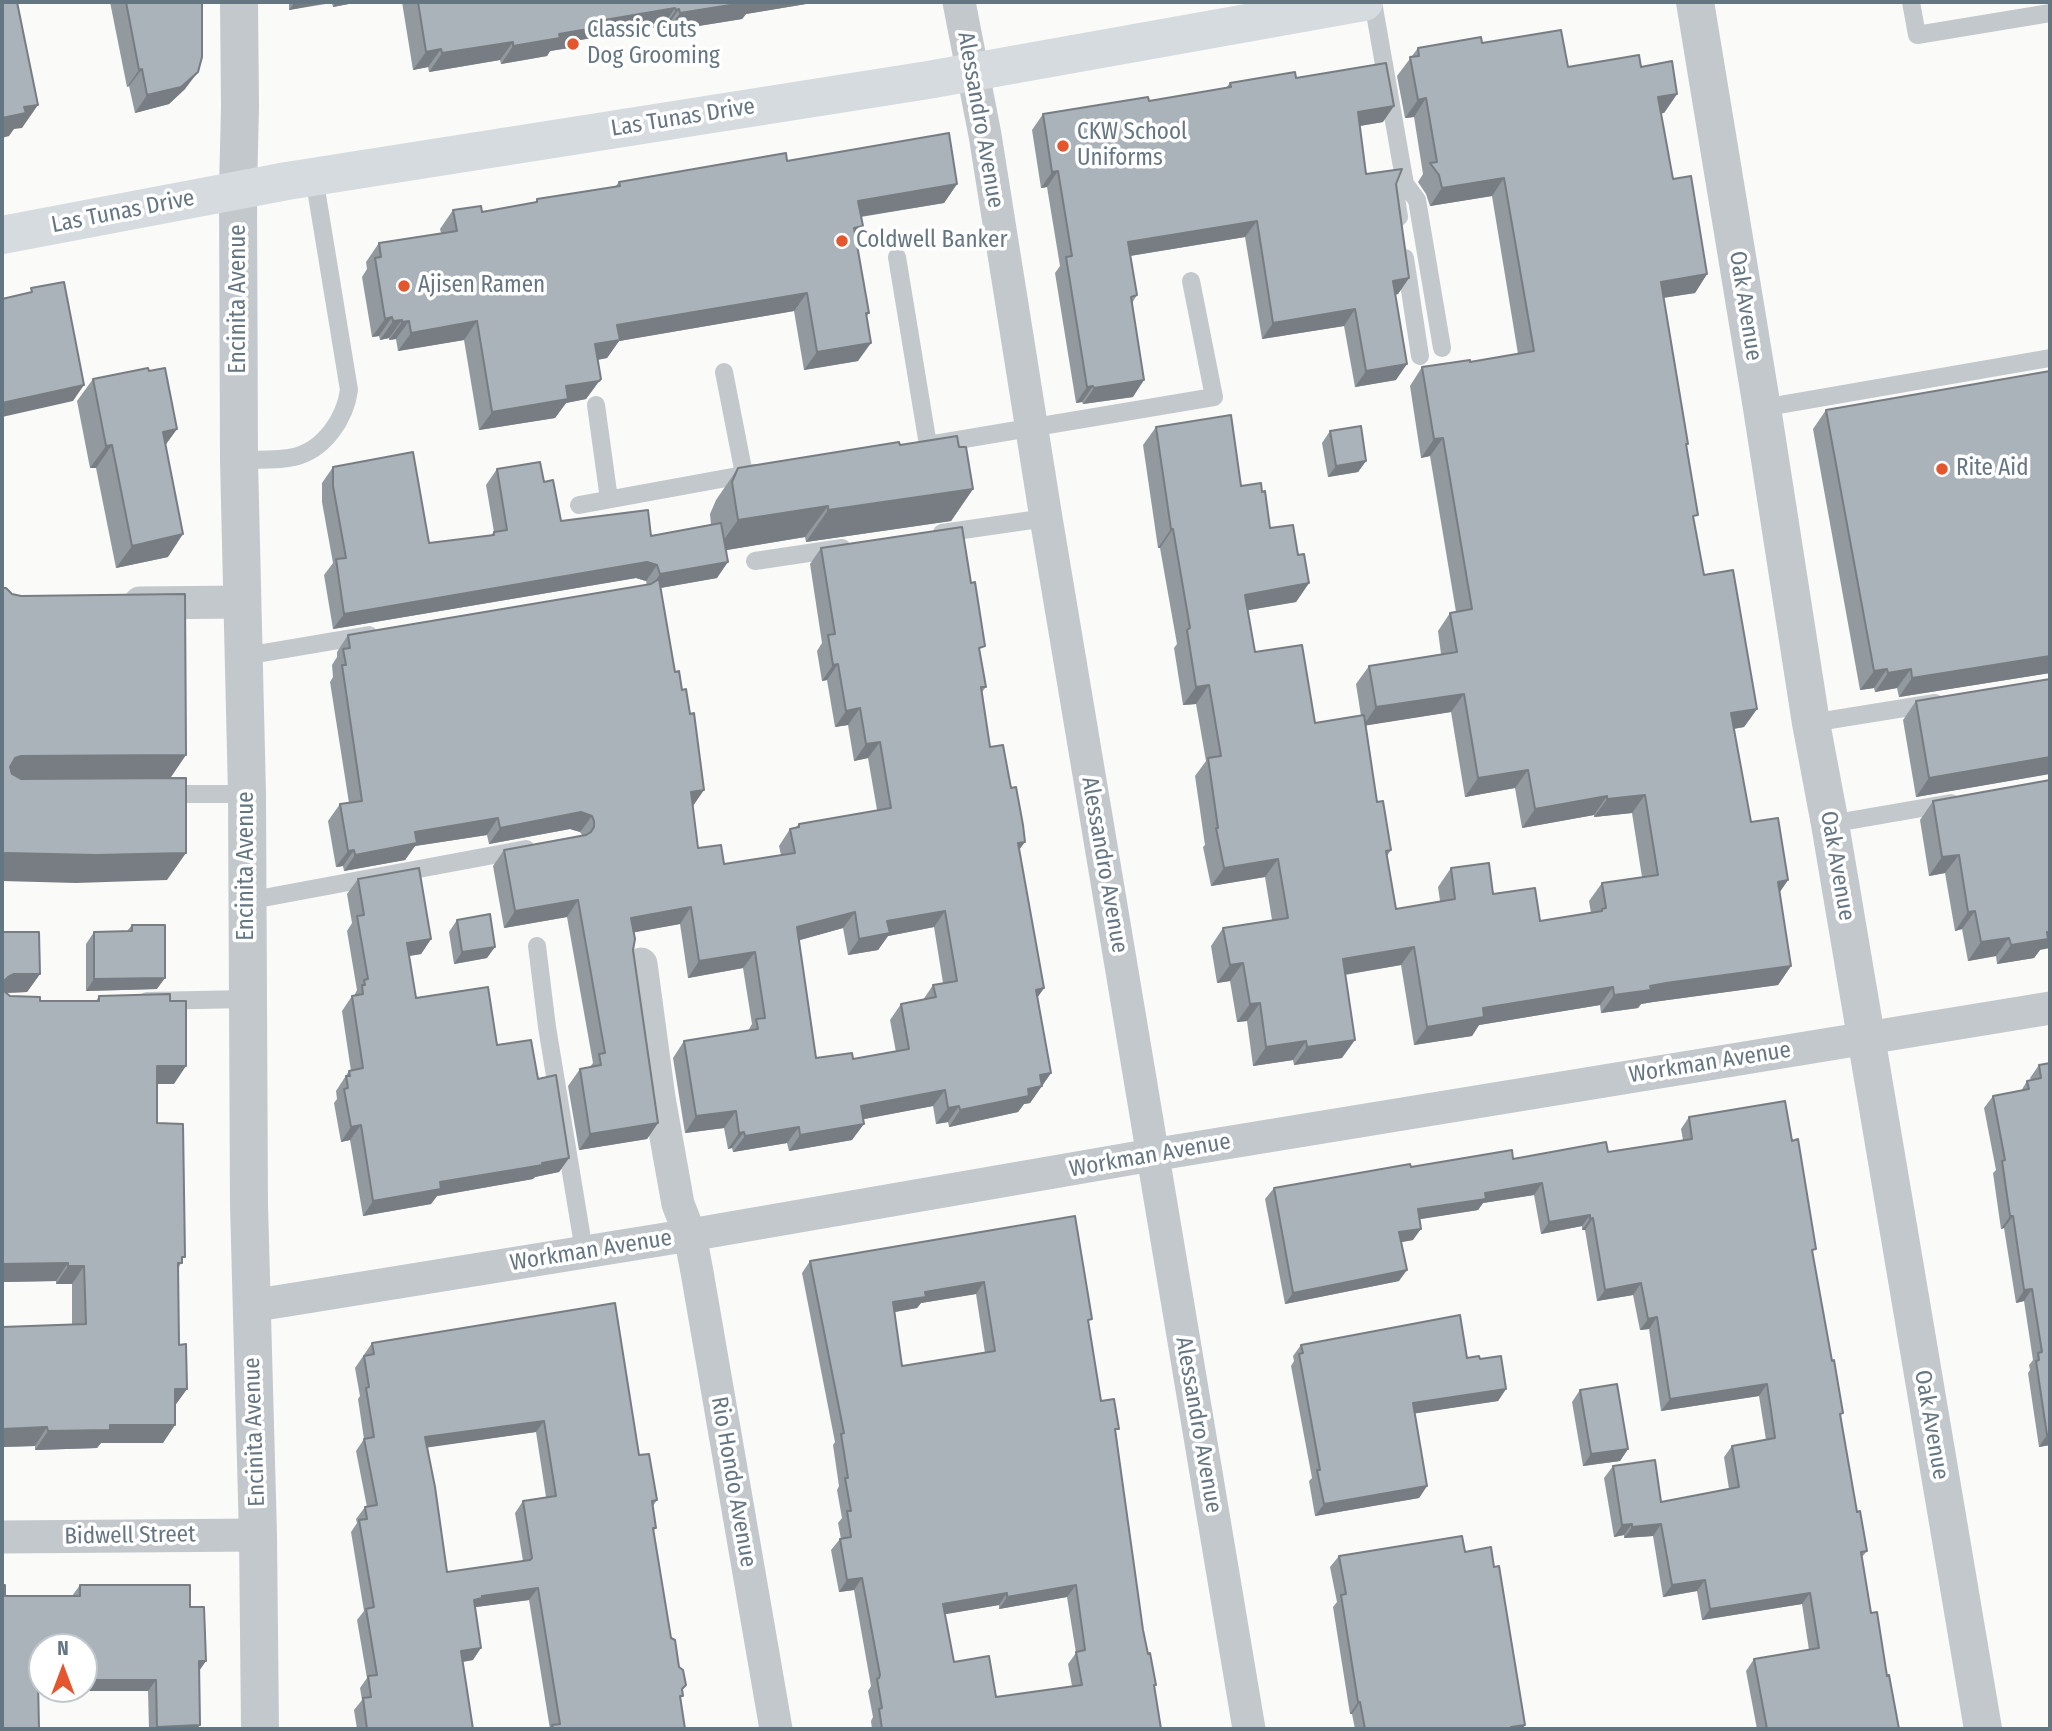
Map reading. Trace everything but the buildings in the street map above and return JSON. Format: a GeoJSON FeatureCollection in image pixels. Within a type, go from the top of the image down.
{"type":"FeatureCollection","features":[{"type":"Feature","properties":{"kind":"main road","name":"Las Tunas Drive"},"geometry":{"type":"LineString","coordinates":[[2,235],[238,190],[973,71],[1364,2]]}},
{"type":"Feature","properties":{"kind":"street","name":"Encinita Avenue"},"geometry":{"type":"LineString","coordinates":[[239,2],[239,460],[247,794],[251,1306],[258,1535],[260,1729]]}},
{"type":"Feature","properties":{"kind":"street","name":"Alessandro Avenue"},"geometry":{"type":"LineString","coordinates":[[959,2],[973,71],[1249,1729]]}},
{"type":"Feature","properties":{"kind":"street","name":"Oak Avenue"},"geometry":{"type":"LineString","coordinates":[[1695,2],[1811,723],[1983,1729]]}},
{"type":"Feature","properties":{"kind":"street"},"geometry":{"type":"LineString","coordinates":[[107,604],[243,602]]}},
{"type":"Feature","properties":{"kind":"street","name":"Rio Hondo Avenue"},"geometry":{"type":"LineString","coordinates":[[642,964],[659,1098],[678,1204],[690,1235],[776,1729]]}},
{"type":"Feature","properties":{"kind":"street","name":"Workman Avenue"},"geometry":{"type":"LineString","coordinates":[[251,1306],[2050,1008]]}},
{"type":"Feature","properties":{"kind":"street","name":"Bidwell Street"},"geometry":{"type":"LineString","coordinates":[[2,1537],[258,1535]]}},
{"type":"Feature","properties":{"kind":"lane"},"geometry":{"type":"LineString","coordinates":[[1373,2],[1405,184],[1417,200],[1442,348]]}},
{"type":"Feature","properties":{"kind":"lane"},"geometry":{"type":"LineString","coordinates":[[1910,2],[1917,35],[2050,13]]}},
{"type":"Feature","properties":{"kind":"lane"},"geometry":{"type":"LineString","coordinates":[[239,460],[292,458],[311,451],[330,435],[347,403],[349,390],[314,177]]}},
{"type":"Feature","properties":{"kind":"lane"},"geometry":{"type":"LineString","coordinates":[[1405,184],[1396,198],[1420,356]]}},
{"type":"Feature","properties":{"kind":"lane"},"geometry":{"type":"LineString","coordinates":[[897,257],[921,446],[1214,397],[1191,281]]}},
{"type":"Feature","properties":{"kind":"lane"},"geometry":{"type":"LineString","coordinates":[[1762,408],[2050,358]]}},
{"type":"Feature","properties":{"kind":"lane"},"geometry":{"type":"LineString","coordinates":[[724,372],[744,474]]}},
{"type":"Feature","properties":{"kind":"lane"},"geometry":{"type":"LineString","coordinates":[[596,405],[609,499]]}},
{"type":"Feature","properties":{"kind":"lane"},"geometry":{"type":"LineString","coordinates":[[579,505],[771,470]]}},
{"type":"Feature","properties":{"kind":"lane"},"geometry":{"type":"LineString","coordinates":[[922,536],[1046,518]]}},
{"type":"Feature","properties":{"kind":"lane"},"geometry":{"type":"LineString","coordinates":[[755,561],[852,547]]}},
{"type":"Feature","properties":{"kind":"lane"},"geometry":{"type":"LineString","coordinates":[[244,656],[380,633]]}},
{"type":"Feature","properties":{"kind":"lane"},"geometry":{"type":"LineString","coordinates":[[1811,723],[1957,699]]}},
{"type":"Feature","properties":{"kind":"lane"},"geometry":{"type":"LineString","coordinates":[[151,794],[247,794]]}},
{"type":"Feature","properties":{"kind":"lane"},"geometry":{"type":"LineString","coordinates":[[1830,824],[1971,799]]}},
{"type":"Feature","properties":{"kind":"lane"},"geometry":{"type":"LineString","coordinates":[[247,901],[545,845]]}},
{"type":"Feature","properties":{"kind":"lane"},"geometry":{"type":"LineString","coordinates":[[537,946],[547,1027],[584,1251]]}},
{"type":"Feature","properties":{"kind":"lane"},"geometry":{"type":"LineString","coordinates":[[125,1002],[248,999]]}},
{"type":"Feature","properties":{"kind":"place","name":"Classic Cuts Dog Grooming"},"geometry":{"type":"Point","coordinates":[573,44]}},
{"type":"Feature","properties":{"kind":"place","name":"CKW School Uniforms"},"geometry":{"type":"Point","coordinates":[1063,146]}},
{"type":"Feature","properties":{"kind":"place","name":"Coldwell Banker"},"geometry":{"type":"Point","coordinates":[842,241]}},
{"type":"Feature","properties":{"kind":"place","name":"Ajisen Ramen"},"geometry":{"type":"Point","coordinates":[404,286]}},
{"type":"Feature","properties":{"kind":"place","name":"Rite Aid"},"geometry":{"type":"Point","coordinates":[1942,469]}}]}
